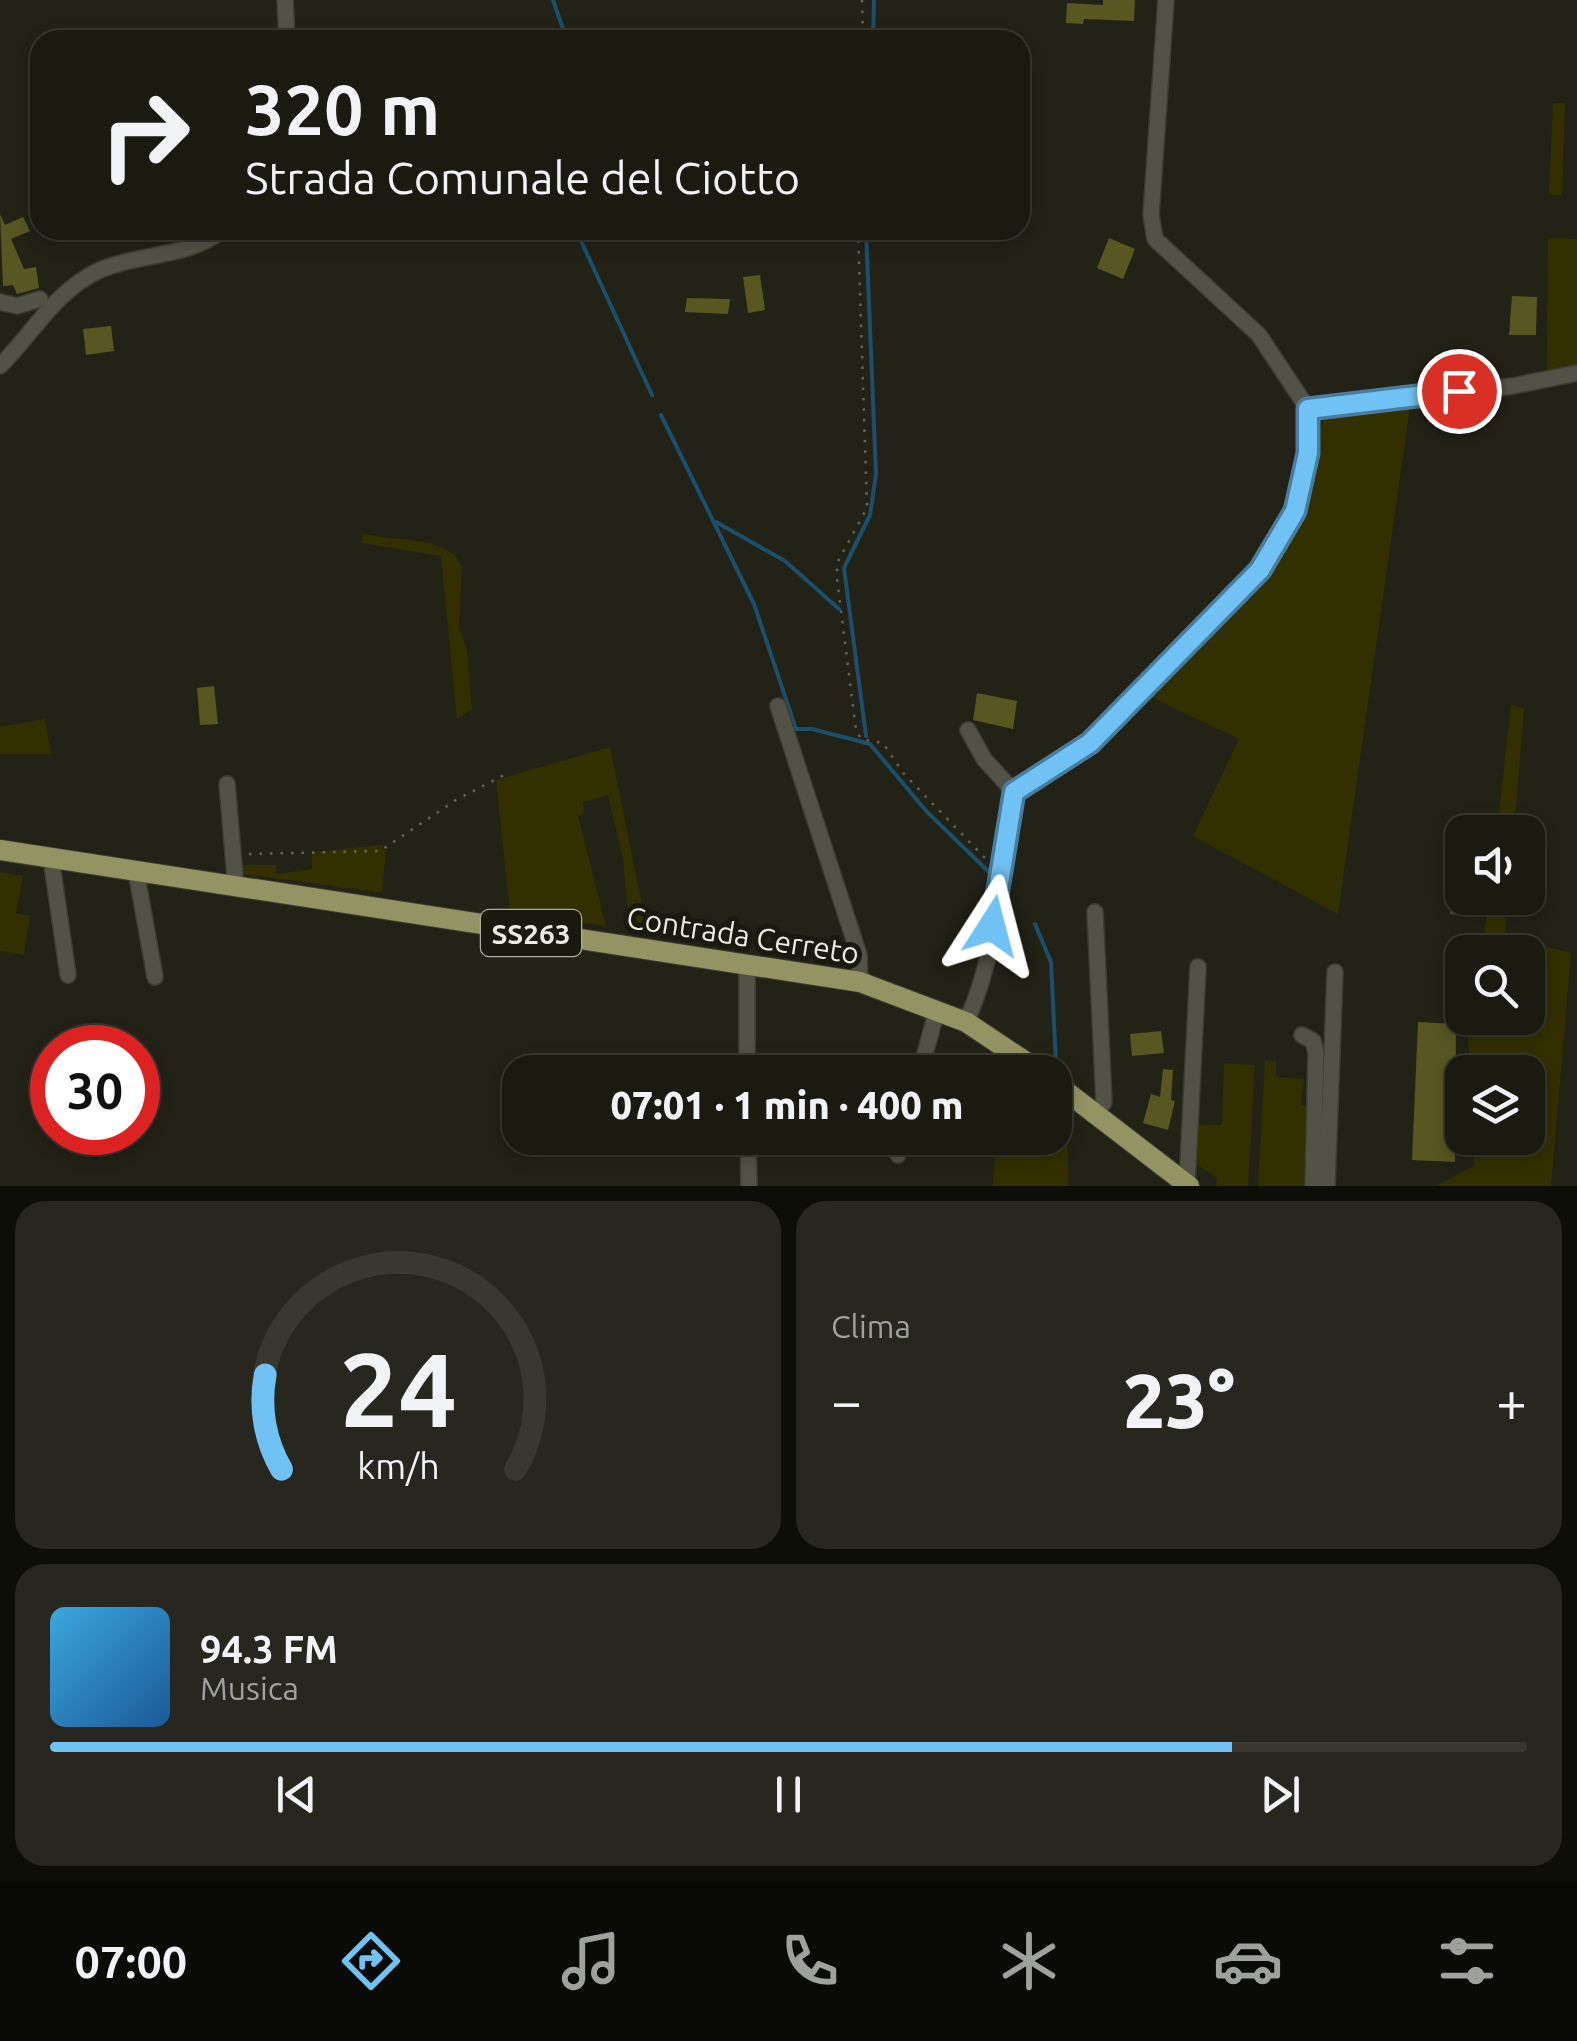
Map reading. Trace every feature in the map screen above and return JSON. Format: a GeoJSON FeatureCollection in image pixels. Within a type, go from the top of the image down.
{"type":"FeatureCollection","features":[{"type":"Feature","properties":{"kind":"main road","name":"Contrada Cerreto"},"geometry":{"type":"LineString","coordinates":[[0,850],[860,982],[966,1022],[1016,1055]]}},
{"type":"Feature","properties":{"kind":"main road"},"geometry":{"type":"LineString","coordinates":[[1072,1096],[1188,1185]]}},
{"type":"Feature","properties":{"kind":"street"},"geometry":{"type":"LineString","coordinates":[[285,0],[287,30]]}},
{"type":"Feature","properties":{"kind":"street"},"geometry":{"type":"LineString","coordinates":[[966,1022],[980,993],[1014,792],[1090,743],[1260,570],[1295,511],[1308,453],[1308,409],[1260,336],[1155,240],[1151,216],[1166,0]]}},
{"type":"Feature","properties":{"kind":"street"},"geometry":{"type":"LineString","coordinates":[[0,366],[67,289],[101,270],[196,249],[209,240]]}},
{"type":"Feature","properties":{"kind":"street"},"geometry":{"type":"LineString","coordinates":[[0,302],[32,302],[17,337],[21,344]]}},
{"type":"Feature","properties":{"kind":"street"},"geometry":{"type":"LineString","coordinates":[[1308,409],[1513,386],[1577,373]]}},
{"type":"Feature","properties":{"kind":"street"},"geometry":{"type":"LineString","coordinates":[[778,706],[859,955],[860,982]]}},
{"type":"Feature","properties":{"kind":"street"},"geometry":{"type":"LineString","coordinates":[[968,730],[984,760],[1014,792]]}},
{"type":"Feature","properties":{"kind":"street"},"geometry":{"type":"LineString","coordinates":[[227,784],[236,888]]}},
{"type":"Feature","properties":{"kind":"street"},"geometry":{"type":"LineString","coordinates":[[50,858],[68,975]]}},
{"type":"Feature","properties":{"kind":"street"},"geometry":{"type":"LineString","coordinates":[[136,872],[155,977]]}},
{"type":"Feature","properties":{"kind":"street"},"geometry":{"type":"LineString","coordinates":[[1095,912],[1104,1102],[1096,1114]]}},
{"type":"Feature","properties":{"kind":"street"},"geometry":{"type":"LineString","coordinates":[[747,963],[747,1055]]}},
{"type":"Feature","properties":{"kind":"street"},"geometry":{"type":"LineString","coordinates":[[1188,1185],[1198,967]]}},
{"type":"Feature","properties":{"kind":"street"},"geometry":{"type":"LineString","coordinates":[[1327,1186],[1336,972]]}},
{"type":"Feature","properties":{"kind":"street"},"geometry":{"type":"LineString","coordinates":[[925,1055],[937,1010]]}},
{"type":"Feature","properties":{"kind":"street"},"geometry":{"type":"LineString","coordinates":[[1302,1035],[1313,1041],[1316,1054],[1314,1186]]}},
{"type":"Feature","properties":{"kind":"street"},"geometry":{"type":"LineString","coordinates":[[748,1155],[749,1186]]}},
{"type":"Feature","properties":{"kind":"path"},"geometry":{"type":"LineString","coordinates":[[862,0],[863,30]]}},
{"type":"Feature","properties":{"kind":"path"},"geometry":{"type":"LineString","coordinates":[[858,240],[866,508],[837,563],[856,730],[861,739],[883,742],[904,774],[984,857],[1002,862]]}},
{"type":"Feature","properties":{"kind":"path"},"geometry":{"type":"LineString","coordinates":[[233,854],[380,851],[456,800],[508,772]]}},
{"type":"Feature","properties":{"kind":"shaded area"},"geometry":{"type":"Polygon","coordinates":[[[1553,103],[1565,103],[1562,195],[1549,195],[1553,103]]]}},
{"type":"Feature","properties":{"kind":"shaded area"},"geometry":{"type":"Polygon","coordinates":[[[1548,238],[1577,239],[1577,367],[1547,374],[1548,238]]]}},
{"type":"Feature","properties":{"kind":"shaded area"},"geometry":{"type":"Polygon","coordinates":[[[1411,400],[1338,914],[1193,836],[1239,739],[1145,694],[1266,567],[1324,419],[1332,411],[1411,400]]]}},
{"type":"Feature","properties":{"kind":"shaded area"},"geometry":{"type":"Polygon","coordinates":[[[363,534],[431,543],[454,554],[462,566],[459,626],[467,650],[472,709],[457,719],[441,556],[361,543],[363,534]]]}},
{"type":"Feature","properties":{"kind":"shaded area"},"geometry":{"type":"Polygon","coordinates":[[[1511,704],[1524,709],[1515,815],[1499,815],[1511,704]]]}},
{"type":"Feature","properties":{"kind":"shaded area"},"geometry":{"type":"Polygon","coordinates":[[[45,719],[51,754],[0,754],[0,727],[45,719]]]}},
{"type":"Feature","properties":{"kind":"shaded area"},"geometry":{"type":"Polygon","coordinates":[[[610,747],[646,924],[629,923],[623,859],[608,795],[583,802],[584,814],[578,816],[606,926],[510,913],[496,780],[610,747]]]}},
{"type":"Feature","properties":{"kind":"shaded area"},"geometry":{"type":"Polygon","coordinates":[[[382,845],[386,852],[382,893],[236,873],[237,865],[276,865],[277,874],[312,869],[312,852],[382,845]]]}},
{"type":"Feature","properties":{"kind":"shaded area"},"geometry":{"type":"Polygon","coordinates":[[[0,872],[23,876],[16,913],[30,916],[24,955],[0,951],[0,872]]]}},
{"type":"Feature","properties":{"kind":"shaded area"},"geometry":{"type":"Polygon","coordinates":[[[1487,915],[1507,915],[1505,935],[1484,935],[1487,915]]]}},
{"type":"Feature","properties":{"kind":"shaded area"},"geometry":{"type":"Polygon","coordinates":[[[1545,946],[1571,953],[1551,1186],[1436,1186],[1474,1166],[1474,1155],[1545,1155],[1545,1055],[1469,1055],[1468,1035],[1545,1035],[1545,946]]]}},
{"type":"Feature","properties":{"kind":"shaded area"},"geometry":{"type":"Polygon","coordinates":[[[1265,1061],[1276,1061],[1276,1077],[1304,1079],[1301,1105],[1310,1106],[1308,1186],[1258,1186],[1265,1061]]]}},
{"type":"Feature","properties":{"kind":"shaded area"},"geometry":{"type":"Polygon","coordinates":[[[1224,1063],[1255,1065],[1248,1186],[1216,1186],[1217,1178],[1190,1160],[1192,1124],[1222,1125],[1224,1063]]]}},
{"type":"Feature","properties":{"kind":"shaded area"},"geometry":{"type":"Polygon","coordinates":[[[995,1155],[1068,1155],[1068,1186],[993,1186],[995,1155]]]}},
{"type":"Feature","properties":{"kind":"building"},"geometry":{"type":"Polygon","coordinates":[[[1103,0],[1135,0],[1134,21],[1084,19],[1083,24],[1066,23],[1067,3],[1103,5],[1103,0]]]}},
{"type":"Feature","properties":{"kind":"building"},"geometry":{"type":"Polygon","coordinates":[[[0,214],[5,225],[23,217],[30,231],[11,239],[24,269],[36,267],[39,288],[17,294],[13,285],[3,286],[0,214]]]}},
{"type":"Feature","properties":{"kind":"building"},"geometry":{"type":"Polygon","coordinates":[[[1109,238],[1135,249],[1123,279],[1097,268],[1109,238]]]}},
{"type":"Feature","properties":{"kind":"building"},"geometry":{"type":"Polygon","coordinates":[[[760,275],[765,310],[748,313],[743,277],[760,275]]]}},
{"type":"Feature","properties":{"kind":"building"},"geometry":{"type":"Polygon","coordinates":[[[1512,296],[1537,297],[1536,335],[1509,335],[1512,296]]]}},
{"type":"Feature","properties":{"kind":"building"},"geometry":{"type":"Polygon","coordinates":[[[687,298],[730,299],[728,314],[685,312],[687,298]]]}},
{"type":"Feature","properties":{"kind":"building"},"geometry":{"type":"Polygon","coordinates":[[[111,326],[114,351],[86,355],[83,329],[111,326]]]}},
{"type":"Feature","properties":{"kind":"building"},"geometry":{"type":"Polygon","coordinates":[[[214,686],[218,724],[200,725],[197,688],[214,686]]]}},
{"type":"Feature","properties":{"kind":"building"},"geometry":{"type":"Polygon","coordinates":[[[977,693],[1017,701],[1013,729],[973,720],[977,693]]]}},
{"type":"Feature","properties":{"kind":"building"},"geometry":{"type":"Polygon","coordinates":[[[1418,1022],[1445,1023],[1445,1035],[1456,1035],[1456,1055],[1445,1055],[1445,1155],[1455,1155],[1455,1162],[1412,1160],[1418,1022]]]}},
{"type":"Feature","properties":{"kind":"building"},"geometry":{"type":"Polygon","coordinates":[[[1161,1031],[1164,1053],[1132,1056],[1130,1034],[1161,1031]]]}},
{"type":"Feature","properties":{"kind":"building"},"geometry":{"type":"Polygon","coordinates":[[[1163,1069],[1173,1070],[1171,1100],[1175,1101],[1168,1130],[1143,1123],[1151,1094],[1160,1097],[1163,1069]]]}},
{"type":"Feature","properties":{"kind":"waterway"},"geometry":{"type":"LineString","coordinates":[[553,0],[564,30]]}},
{"type":"Feature","properties":{"kind":"waterway"},"geometry":{"type":"LineString","coordinates":[[873,30],[874,0]]}},
{"type":"Feature","properties":{"kind":"waterway"},"geometry":{"type":"LineString","coordinates":[[581,240],[652,395]]}},
{"type":"Feature","properties":{"kind":"waterway"},"geometry":{"type":"LineString","coordinates":[[866,240],[876,474],[870,515],[844,568],[866,736]]}},
{"type":"Feature","properties":{"kind":"waterway"},"geometry":{"type":"LineString","coordinates":[[661,415],[754,604],[796,729],[812,729],[870,744],[927,812],[990,873]]}},
{"type":"Feature","properties":{"kind":"waterway"},"geometry":{"type":"LineString","coordinates":[[716,522],[785,561],[839,609]]}},
{"type":"Feature","properties":{"kind":"waterway"},"geometry":{"type":"LineString","coordinates":[[1035,924],[1051,962],[1056,1055]]}},
{"type":"Feature","properties":{"kind":"route"},"geometry":{"type":"LineString","coordinates":[[992,926],[1014,792],[1033,776],[1090,743],[1260,570],[1295,511],[1308,453],[1308,409],[1459,391]]}}]}
